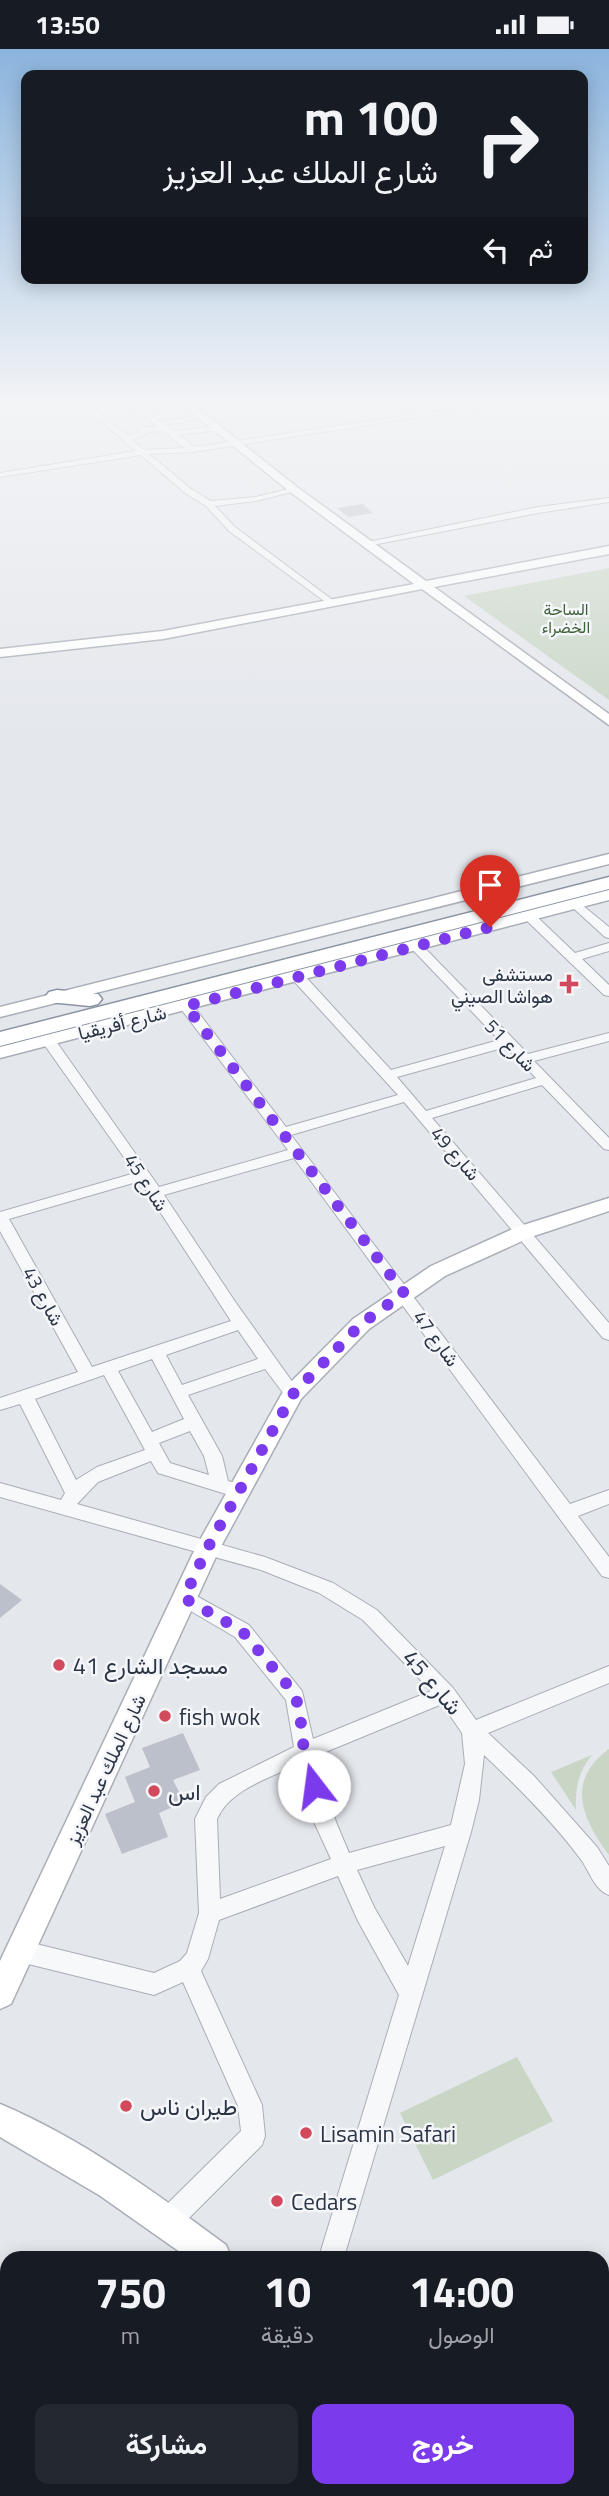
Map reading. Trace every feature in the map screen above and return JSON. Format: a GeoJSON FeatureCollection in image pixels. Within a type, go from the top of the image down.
{"type":"FeatureCollection","features":[{"type":"Feature","properties":{"kind":"highway","name":"شارع أفريقيا"},"geometry":{"type":"LineString","coordinates":[[0,1039],[335,946],[520,887],[609,870]]}},
{"type":"Feature","properties":{"kind":"highway","name":"شارع أفريقيا"},"geometry":{"type":"LineString","coordinates":[[335,946],[609,883]]}},
{"type":"Feature","properties":{"kind":"highway"},"geometry":{"type":"LineString","coordinates":[[57,997],[89,1015]]}},
{"type":"Feature","properties":{"kind":"highway","name":"شارع أفريقيا"},"geometry":{"type":"LineString","coordinates":[[0,1024],[89,1015]]}},
{"type":"Feature","properties":{"kind":"street"},"geometry":{"type":"LineString","coordinates":[[217,513],[232,529],[331,603]]}},
{"type":"Feature","properties":{"kind":"street"},"geometry":{"type":"LineString","coordinates":[[326,513],[609,722]]}},
{"type":"Feature","properties":{"kind":"street"},"geometry":{"type":"LineString","coordinates":[[367,543],[526,513]]}},
{"type":"Feature","properties":{"kind":"street"},"geometry":{"type":"LineString","coordinates":[[0,660],[205,631],[609,550]]}},
{"type":"Feature","properties":{"kind":"street"},"geometry":{"type":"LineString","coordinates":[[205,631],[331,603],[464,585],[609,558]]}},
{"type":"Feature","properties":{"kind":"street"},"geometry":{"type":"LineString","coordinates":[[449,603],[450,595],[464,585]]}},
{"type":"Feature","properties":{"kind":"street"},"geometry":{"type":"LineString","coordinates":[[0,653],[43,653]]}},
{"type":"Feature","properties":{"kind":"street","name":"شارع أفريقيا"},"geometry":{"type":"LineString","coordinates":[[0,1012],[520,887],[609,859]]}},
{"type":"Feature","properties":{"kind":"street","name":"شارع أفريقيا"},"geometry":{"type":"LineString","coordinates":[[0,1053],[48,1041],[89,1015],[186,1006],[609,895]]}},
{"type":"Feature","properties":{"kind":"street"},"geometry":{"type":"LineString","coordinates":[[576,904],[609,934]]}},
{"type":"Feature","properties":{"kind":"street"},"geometry":{"type":"LineString","coordinates":[[529,916],[608,991]]}},
{"type":"Feature","properties":{"kind":"street","name":"شارع 51"},"geometry":{"type":"LineString","coordinates":[[414,944],[609,1146]]}},
{"type":"Feature","properties":{"kind":"street"},"geometry":{"type":"LineString","coordinates":[[572,958],[609,947]]}},
{"type":"Feature","properties":{"kind":"street","name":"شارع 49"},"geometry":{"type":"LineString","coordinates":[[297,977],[388,1075],[609,1334]]}},
{"type":"Feature","properties":{"kind":"street","name":"شارع 47"},"geometry":{"type":"LineString","coordinates":[[186,1006],[404,1293],[609,1571]]}},
{"type":"Feature","properties":{"kind":"street"},"geometry":{"type":"LineString","coordinates":[[525,1059],[609,1037]]}},
{"type":"Feature","properties":{"kind":"street","name":"شارع 45"},"geometry":{"type":"LineString","coordinates":[[48,1041],[91,1095],[153,1193],[268,1363],[293,1394]]}},
{"type":"Feature","properties":{"kind":"street"},"geometry":{"type":"LineString","coordinates":[[388,1075],[508,1042]]}},
{"type":"Feature","properties":{"kind":"street"},"geometry":{"type":"LineString","coordinates":[[424,1117],[545,1080]]}},
{"type":"Feature","properties":{"kind":"street"},"geometry":{"type":"LineString","coordinates":[[282,1133],[406,1097]]}},
{"type":"Feature","properties":{"kind":"street"},"geometry":{"type":"LineString","coordinates":[[153,1193],[297,1152]]}},
{"type":"Feature","properties":{"kind":"street"},"geometry":{"type":"LineString","coordinates":[[0,1217],[142,1176]]}},
{"type":"Feature","properties":{"kind":"street","name":"شارع الملك عبد العزيز"},"geometry":{"type":"LineString","coordinates":[[0,1994],[207,1549],[230,1488],[293,1394],[361,1324],[456,1261],[524,1232],[609,1204]]}},
{"type":"Feature","properties":{"kind":"street","name":"شارع 43"},"geometry":{"type":"LineString","coordinates":[[0,1217],[88,1375]]}},
{"type":"Feature","properties":{"kind":"street"},"geometry":{"type":"LineString","coordinates":[[0,1404],[242,1323]]}},
{"type":"Feature","properties":{"kind":"street"},"geometry":{"type":"LineString","coordinates":[[156,1352],[230,1488]]}},
{"type":"Feature","properties":{"kind":"street"},"geometry":{"type":"LineString","coordinates":[[180,1392],[268,1363]]}},
{"type":"Feature","properties":{"kind":"street"},"geometry":{"type":"LineString","coordinates":[[108,1369],[164,1468],[230,1488]]}},
{"type":"Feature","properties":{"kind":"street"},"geometry":{"type":"LineString","coordinates":[[24,1396],[69,1500],[91,1476],[195,1422]]}},
{"type":"Feature","properties":{"kind":"street","name":"شارع 45"},"geometry":{"type":"LineString","coordinates":[[0,1490],[69,1500],[207,1549],[301,1576],[351,1602],[380,1624],[446,1694],[462,1713],[472,1731],[527,1782],[589,1854],[609,1885]]}},
{"type":"Feature","properties":{"kind":"street"},"geometry":{"type":"LineString","coordinates":[[566,1513],[609,1497]]}},
{"type":"Feature","properties":{"kind":"street"},"geometry":{"type":"LineString","coordinates":[[184,1598],[242,1631],[290,1688],[299,1706],[304,1751],[325,1822],[342,1864],[412,1996]]}},
{"type":"Feature","properties":{"kind":"street"},"geometry":{"type":"LineString","coordinates":[[333,2251],[469,1800],[475,1764],[472,1731],[609,1674]]}},
{"type":"Feature","properties":{"kind":"street"},"geometry":{"type":"LineString","coordinates":[[20,1951],[154,1984],[188,1969],[197,1959],[210,1913],[206,1819],[213,1804],[226,1790],[304,1751],[446,1694]]}},
{"type":"Feature","properties":{"kind":"street"},"geometry":{"type":"LineString","coordinates":[[210,1913],[342,1864],[460,1832]]}},
{"type":"Feature","properties":{"kind":"street"},"geometry":{"type":"LineString","coordinates":[[168,2221],[253,2136],[250,2105],[188,1969]]}},
{"type":"Feature","properties":{"kind":"street"},"geometry":{"type":"LineString","coordinates":[[0,2120],[52,2147],[168,2221],[206,2251]]}},
{"type":"Feature","properties":{"kind":"green space","name":"الساحة الخضراء"},"geometry":{"type":"Polygon","coordinates":[[[609,568],[609,700],[464,596],[609,568]]]}},
{"type":"Feature","properties":{"kind":"green space"},"geometry":{"type":"Polygon","coordinates":[[[609,1749],[609,1855],[591,1828],[582,1800],[587,1774],[595,1761],[609,1749]]]}},
{"type":"Feature","properties":{"kind":"green space"},"geometry":{"type":"Polygon","coordinates":[[[592,1755],[578,1781],[576,1810],[551,1772],[592,1755]]]}},
{"type":"Feature","properties":{"kind":"green space"},"geometry":{"type":"Polygon","coordinates":[[[517,2057],[553,2121],[433,2180],[400,2113],[517,2057]]]}},
{"type":"Feature","properties":{"kind":"building"},"geometry":{"type":"Polygon","coordinates":[[[343,513],[372,513],[348,517],[343,513]]]}},
{"type":"Feature","properties":{"kind":"building"},"geometry":{"type":"Polygon","coordinates":[[[0,1584],[22,1600],[0,1618],[0,1584]]]}},
{"type":"Feature","properties":{"kind":"building","name":"اس"},"geometry":{"type":"Polygon","coordinates":[[[183,1733],[200,1770],[173,1780],[184,1802],[159,1813],[168,1837],[122,1854],[105,1814],[135,1802],[125,1777],[150,1767],[142,1748],[183,1733]]]}},
{"type":"Feature","properties":{"kind":"place","name":"مستشفى هواشا الصيني"},"geometry":{"type":"Point","coordinates":[569,984]}},
{"type":"Feature","properties":{"kind":"place","name":"مسجد الشارع 41"},"geometry":{"type":"Point","coordinates":[59,1665]}},
{"type":"Feature","properties":{"kind":"place","name":"fish wok"},"geometry":{"type":"Point","coordinates":[165,1716]}},
{"type":"Feature","properties":{"kind":"place","name":"اس"},"geometry":{"type":"Point","coordinates":[154,1791]}},
{"type":"Feature","properties":{"kind":"place","name":"طيران ناس"},"geometry":{"type":"Point","coordinates":[126,2106]}},
{"type":"Feature","properties":{"kind":"place","name":"Lisamin Safari"},"geometry":{"type":"Point","coordinates":[306,2133]}},
{"type":"Feature","properties":{"kind":"place","name":"Cedars"},"geometry":{"type":"Point","coordinates":[277,2201]}},
{"type":"Feature","properties":{"kind":"route"},"geometry":{"type":"LineString","coordinates":[[314,1786],[304,1751],[299,1706],[290,1688],[242,1631],[184,1598],[207,1549],[293,1394],[361,1324],[404,1293],[186,1006],[414,944],[490,927]]}}]}
